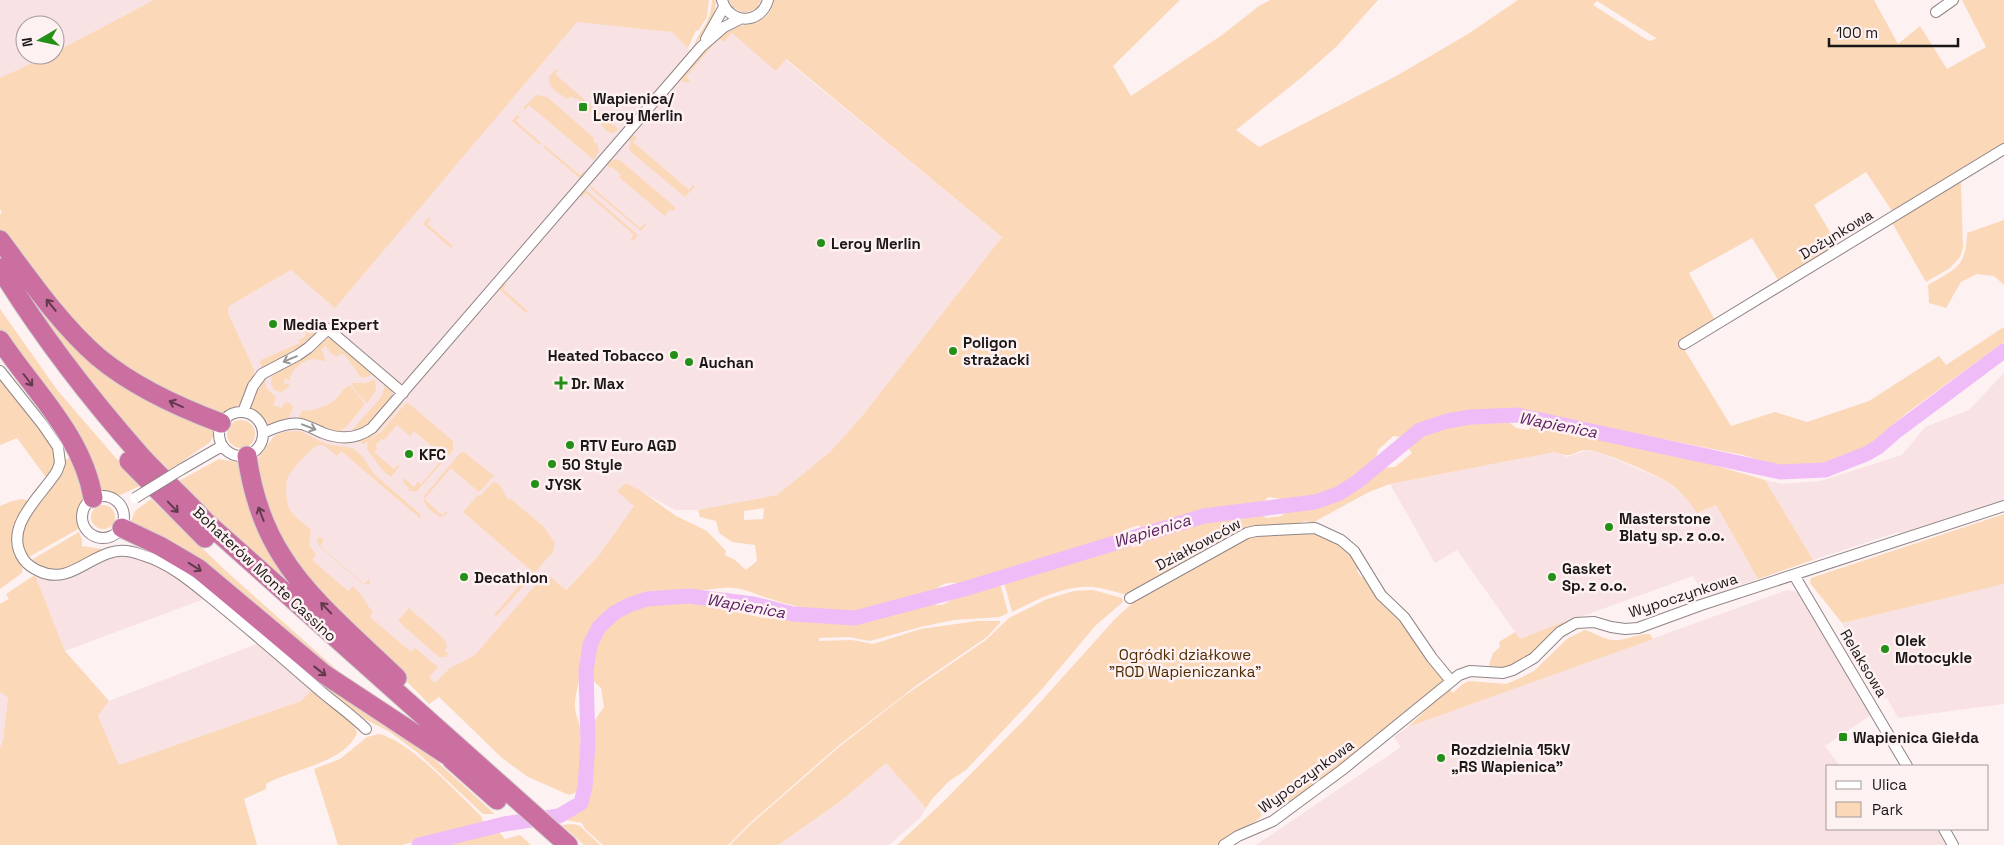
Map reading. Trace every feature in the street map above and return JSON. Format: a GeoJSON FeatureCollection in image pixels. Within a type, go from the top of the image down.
{"type":"FeatureCollection","features":[{"type":"Feature","properties":{"kind":"highway"},"geometry":{"type":"LineString","coordinates":[[0,240],[68,325],[98,356],[141,387],[221,423]]}},
{"type":"Feature","properties":{"kind":"highway","name":"Bohaterów Monte Cassino"},"geometry":{"type":"LineString","coordinates":[[0,268],[18,298],[84,389],[143,458],[205,521],[524,806],[545,836]]}},
{"type":"Feature","properties":{"kind":"highway","name":"Bohaterów Monte Cassino"},"geometry":{"type":"LineString","coordinates":[[0,292],[42,354],[74,396],[134,467],[196,530],[503,805],[545,836],[568,845]]}},
{"type":"Feature","properties":{"kind":"highway"},"geometry":{"type":"LineString","coordinates":[[0,340],[68,435],[87,473],[92,498]]}},
{"type":"Feature","properties":{"kind":"highway"},"geometry":{"type":"LineString","coordinates":[[247,456],[257,502],[269,533],[282,557],[304,585],[418,699],[476,763]]}},
{"type":"Feature","properties":{"kind":"highway"},"geometry":{"type":"LineString","coordinates":[[122,528],[160,546],[199,569],[324,674],[447,755]]}},
{"type":"Feature","properties":{"kind":"street"},"geometry":{"type":"LineString","coordinates":[[263,433],[284,425],[300,424],[335,437],[352,438],[372,428],[701,47],[724,27],[740,19],[755,17],[762,13],[768,0]]}},
{"type":"Feature","properties":{"kind":"street"},"geometry":{"type":"LineString","coordinates":[[1936,12],[1953,0]]}},
{"type":"Feature","properties":{"kind":"street"},"geometry":{"type":"LineString","coordinates":[[701,47],[723,3],[733,17],[740,19]]}},
{"type":"Feature","properties":{"kind":"street","name":"Dożynkowa"},"geometry":{"type":"LineString","coordinates":[[1684,344],[2004,149]]}},
{"type":"Feature","properties":{"kind":"street"},"geometry":{"type":"LineString","coordinates":[[243,412],[253,386],[262,374],[298,355],[328,329],[403,392]]}},
{"type":"Feature","properties":{"kind":"street"},"geometry":{"type":"LineString","coordinates":[[0,371],[53,439],[60,455],[58,471],[22,519],[18,531],[20,552],[30,567],[50,574],[68,574],[109,553],[118,551],[144,555],[162,563],[178,572],[197,587],[366,729]]}},
{"type":"Feature","properties":{"kind":"street"},"geometry":{"type":"LineString","coordinates":[[243,412],[260,422],[263,433],[257,450],[247,456],[235,456],[225,450],[218,435],[221,423],[227,416],[243,412]]}},
{"type":"Feature","properties":{"kind":"street"},"geometry":{"type":"LineString","coordinates":[[122,506],[222,446]]}},
{"type":"Feature","properties":{"kind":"street"},"geometry":{"type":"LineString","coordinates":[[105,495],[112,497],[122,506],[125,517],[122,528],[111,537],[97,537],[86,529],[82,516],[83,509],[92,498],[105,495]]}},
{"type":"Feature","properties":{"kind":"street","name":"Wypoczynkowa"},"geometry":{"type":"LineString","coordinates":[[1224,845],[1238,836],[1273,820],[1342,770],[1451,681],[1470,671],[1503,673],[1513,670],[1534,658],[1560,632],[1576,622],[1594,622],[1625,629],[1638,628],[1701,605],[2004,506]]}},
{"type":"Feature","properties":{"kind":"street","name":"Działkowców"},"geometry":{"type":"LineString","coordinates":[[1130,598],[1247,533],[1315,528],[1333,535],[1354,551],[1381,595],[1404,617],[1451,681]]}},
{"type":"Feature","properties":{"kind":"street","name":"Relaksowa"},"geometry":{"type":"LineString","coordinates":[[1794,575],[1906,765]]}},
{"type":"Feature","properties":{"kind":"street"},"geometry":{"type":"LineString","coordinates":[[1945,830],[1954,845]]}},
{"type":"Feature","properties":{"kind":"shaded area"},"geometry":{"type":"Polygon","coordinates":[[[0,0],[154,0],[65,47],[65,15],[15,15],[15,65],[28,65],[0,78],[0,0]]]}},
{"type":"Feature","properties":{"kind":"shaded area"},"geometry":{"type":"Polygon","coordinates":[[[577,21],[672,32],[698,58],[722,33],[744,26],[1002,237],[863,415],[830,452],[777,495],[698,510],[675,510],[626,483],[634,506],[600,554],[487,670],[439,696],[297,550],[280,513],[287,438],[228,313],[229,306],[291,270],[335,307],[577,21]]]}},
{"type":"Feature","properties":{"kind":"shaded area"},"geometry":{"type":"Polygon","coordinates":[[[2004,373],[2004,499],[1900,534],[1898,532],[1813,560],[1765,480],[1782,484],[1820,481],[1902,455],[1925,427],[1969,410],[2004,373]]]}},
{"type":"Feature","properties":{"kind":"shaded area"},"geometry":{"type":"Polygon","coordinates":[[[1588,450],[1601,453],[1664,480],[1687,498],[1697,512],[1716,505],[1758,579],[1709,596],[1703,593],[1693,576],[1520,639],[1457,550],[1435,563],[1390,484],[1555,452],[1567,457],[1588,450]]]}},
{"type":"Feature","properties":{"kind":"shaded area"},"geometry":{"type":"Polygon","coordinates":[[[123,555],[136,556],[177,575],[207,598],[65,651],[35,575],[123,555]]]}},
{"type":"Feature","properties":{"kind":"shaded area"},"geometry":{"type":"Polygon","coordinates":[[[2004,584],[2004,704],[1898,718],[1887,698],[1885,699],[1842,623],[2004,584]]]}},
{"type":"Feature","properties":{"kind":"shaded area"},"geometry":{"type":"Polygon","coordinates":[[[1787,590],[1799,592],[1871,715],[1825,746],[1839,765],[1826,765],[1826,830],[1939,830],[1948,845],[1256,845],[1401,747],[1394,737],[1408,727],[1787,590]]]}},
{"type":"Feature","properties":{"kind":"shaded area"},"geometry":{"type":"Polygon","coordinates":[[[259,643],[312,690],[308,696],[301,701],[119,765],[98,716],[109,701],[259,643]]]}},
{"type":"Feature","properties":{"kind":"shaded area"},"geometry":{"type":"Polygon","coordinates":[[[0,692],[8,698],[3,740],[0,748],[0,692]]]}},
{"type":"Feature","properties":{"kind":"shaded area"},"geometry":{"type":"Polygon","coordinates":[[[886,763],[926,808],[920,818],[889,845],[778,845],[838,803],[886,763]]]}},
{"type":"Feature","properties":{"kind":"green space"},"geometry":{"type":"Polygon","coordinates":[[[154,0],[709,0],[707,17],[698,31],[696,30],[688,48],[672,32],[577,22],[335,308],[291,270],[229,306],[228,313],[255,371],[243,401],[227,412],[213,414],[208,414],[103,355],[0,232],[0,214],[2,212],[0,209],[0,78],[28,65],[65,65],[65,47],[154,0]]]}},
{"type":"Feature","properties":{"kind":"green space"},"geometry":{"type":"Polygon","coordinates":[[[712,0],[716,0],[716,7],[712,19],[694,46],[708,20],[712,0]]]}},
{"type":"Feature","properties":{"kind":"green space"},"geometry":{"type":"Polygon","coordinates":[[[729,0],[761,0],[756,9],[744,13],[733,8],[729,0]]]}},
{"type":"Feature","properties":{"kind":"green space"},"geometry":{"type":"Polygon","coordinates":[[[774,0],[1180,0],[1113,66],[1131,96],[1222,35],[1259,6],[1270,0],[1378,0],[1337,46],[1236,130],[1259,147],[1398,75],[1468,34],[1518,0],[1874,0],[1898,44],[1920,26],[1947,69],[1986,47],[1962,0],[2004,0],[2004,147],[1894,214],[1866,172],[1814,205],[1839,247],[1780,283],[1752,238],[1689,273],[1716,322],[1681,344],[1731,426],[1775,412],[1807,422],[1869,401],[1939,356],[1946,365],[2004,327],[2004,342],[1908,412],[1870,448],[1825,467],[1782,467],[1743,455],[1523,409],[1445,414],[1417,426],[1402,437],[1393,436],[1378,450],[1374,464],[1341,487],[1316,497],[1284,502],[1281,499],[1269,497],[1261,503],[1203,513],[1141,530],[1139,525],[1122,531],[1118,537],[961,584],[946,584],[917,598],[881,609],[856,613],[825,612],[790,605],[742,589],[731,588],[665,592],[630,600],[600,618],[590,632],[582,650],[575,706],[580,726],[580,768],[577,792],[569,795],[528,777],[502,758],[439,697],[429,704],[308,582],[277,540],[255,469],[256,461],[274,436],[283,432],[300,431],[326,444],[352,448],[362,456],[374,474],[420,514],[421,519],[341,451],[337,456],[321,445],[317,446],[303,458],[290,473],[287,480],[286,492],[289,508],[311,530],[309,545],[316,554],[312,560],[348,591],[353,586],[373,612],[370,617],[411,652],[415,648],[438,667],[429,677],[435,683],[449,669],[475,655],[545,574],[566,590],[600,554],[634,506],[617,491],[626,483],[641,491],[676,516],[707,531],[726,551],[725,555],[735,560],[746,570],[757,561],[755,545],[732,542],[719,533],[716,521],[700,517],[698,510],[777,495],[830,452],[863,415],[1002,237],[786,59],[776,71],[732,33],[724,42],[719,38],[686,77],[690,81],[682,82],[681,77],[718,35],[733,26],[760,21],[768,14],[774,0]],[[1597,1],[1593,5],[1649,41],[1656,39],[1656,38],[1597,1]],[[764,508],[744,511],[744,520],[763,519],[764,508]]]}},
{"type":"Feature","properties":{"kind":"green space"},"geometry":{"type":"Polygon","coordinates":[[[559,69],[555,74],[618,129],[616,131],[608,132],[590,110],[577,98],[575,99],[571,96],[568,99],[554,90],[550,84],[549,76],[559,69]]]}},
{"type":"Feature","properties":{"kind":"green space"},"geometry":{"type":"Polygon","coordinates":[[[536,95],[547,97],[594,138],[593,141],[597,144],[599,151],[594,160],[529,105],[525,110],[524,107],[536,95]]]}},
{"type":"Feature","properties":{"kind":"green space"},"geometry":{"type":"Polygon","coordinates":[[[517,115],[520,116],[516,121],[541,143],[540,145],[512,121],[517,115]]]}},
{"type":"Feature","properties":{"kind":"green space"},"geometry":{"type":"Polygon","coordinates":[[[632,135],[637,137],[633,142],[689,190],[693,185],[695,187],[685,197],[630,151],[629,146],[631,142],[628,139],[632,135]]]}},
{"type":"Feature","properties":{"kind":"green space"},"geometry":{"type":"Polygon","coordinates":[[[544,145],[580,175],[584,171],[585,174],[581,179],[543,147],[544,145]]]}},
{"type":"Feature","properties":{"kind":"green space"},"geometry":{"type":"Polygon","coordinates":[[[614,159],[621,161],[676,208],[673,211],[670,209],[665,216],[619,177],[621,174],[606,165],[614,159]]]}},
{"type":"Feature","properties":{"kind":"green space"},"geometry":{"type":"Polygon","coordinates":[[[1959,180],[1961,183],[1963,248],[1960,257],[1950,268],[1926,282],[1891,221],[1959,180]]]}},
{"type":"Feature","properties":{"kind":"green space"},"geometry":{"type":"Polygon","coordinates":[[[591,186],[640,228],[645,223],[646,225],[641,231],[590,188],[591,186]]]}},
{"type":"Feature","properties":{"kind":"green space"},"geometry":{"type":"Polygon","coordinates":[[[585,189],[638,235],[633,241],[630,240],[634,235],[586,193],[582,198],[580,194],[585,189]]]}},
{"type":"Feature","properties":{"kind":"green space"},"geometry":{"type":"Polygon","coordinates":[[[428,218],[431,219],[427,224],[453,246],[451,248],[423,224],[428,218]]]}},
{"type":"Feature","properties":{"kind":"green space"},"geometry":{"type":"Polygon","coordinates":[[[2004,220],[2004,285],[1994,276],[1977,274],[1961,282],[1946,308],[1929,303],[1928,285],[1952,271],[1961,261],[1966,245],[1967,233],[2004,220]]]}},
{"type":"Feature","properties":{"kind":"green space"},"geometry":{"type":"Polygon","coordinates":[[[17,280],[74,340],[215,426],[213,437],[209,443],[168,471],[89,378],[17,280]]]}},
{"type":"Feature","properties":{"kind":"green space"},"geometry":{"type":"Polygon","coordinates":[[[503,284],[507,284],[503,289],[528,311],[526,313],[499,289],[503,284]]]}},
{"type":"Feature","properties":{"kind":"green space"},"geometry":{"type":"Polygon","coordinates":[[[0,309],[58,391],[140,486],[120,495],[102,491],[96,492],[0,330],[0,309]]]}},
{"type":"Feature","properties":{"kind":"green space"},"geometry":{"type":"Polygon","coordinates":[[[313,321],[318,325],[318,331],[312,337],[286,355],[262,367],[261,360],[300,343],[299,340],[306,336],[305,330],[310,334],[316,327],[312,323],[313,321]]]}},
{"type":"Feature","properties":{"kind":"green space"},"geometry":{"type":"Polygon","coordinates":[[[328,338],[331,338],[372,372],[371,375],[365,378],[361,377],[345,355],[341,354],[335,357],[326,346],[321,349],[326,361],[313,359],[305,361],[294,370],[290,381],[285,378],[284,384],[290,383],[287,389],[281,392],[274,390],[271,384],[272,376],[301,359],[328,338]]]}},
{"type":"Feature","properties":{"kind":"green space"},"geometry":{"type":"Polygon","coordinates":[[[0,375],[55,448],[57,462],[48,480],[17,438],[0,445],[0,375]]]}},
{"type":"Feature","properties":{"kind":"green space"},"geometry":{"type":"Polygon","coordinates":[[[265,377],[266,388],[276,397],[273,405],[281,408],[286,402],[291,404],[293,408],[288,419],[266,427],[259,415],[247,409],[253,394],[265,377]]]}},
{"type":"Feature","properties":{"kind":"green space"},"geometry":{"type":"Polygon","coordinates":[[[375,379],[376,391],[367,403],[357,393],[351,383],[366,383],[375,379]]]}},
{"type":"Feature","properties":{"kind":"green space"},"geometry":{"type":"Polygon","coordinates":[[[350,385],[365,404],[346,427],[340,431],[333,431],[297,420],[302,411],[328,404],[350,385]]]}},
{"type":"Feature","properties":{"kind":"green space"},"geometry":{"type":"Polygon","coordinates":[[[385,385],[392,388],[392,397],[370,422],[352,433],[353,429],[382,396],[385,385]]]}},
{"type":"Feature","properties":{"kind":"green space"},"geometry":{"type":"Polygon","coordinates":[[[407,402],[453,441],[453,450],[416,492],[408,490],[409,488],[403,482],[404,478],[414,487],[418,482],[421,484],[444,457],[414,431],[410,436],[397,425],[384,440],[381,439],[376,445],[377,449],[374,452],[394,469],[399,465],[391,477],[382,470],[367,449],[368,441],[381,432],[407,402]]]}},
{"type":"Feature","properties":{"kind":"green space"},"geometry":{"type":"Polygon","coordinates":[[[403,403],[377,433],[363,445],[360,440],[377,430],[399,404],[403,403]]]}},
{"type":"Feature","properties":{"kind":"green space"},"geometry":{"type":"Polygon","coordinates":[[[241,420],[251,424],[255,434],[251,444],[241,448],[231,444],[227,434],[231,424],[241,420]]]}},
{"type":"Feature","properties":{"kind":"green space"},"geometry":{"type":"Polygon","coordinates":[[[1493,421],[1509,422],[1516,428],[1529,430],[1531,424],[1673,453],[1765,480],[1813,560],[1758,579],[1716,505],[1697,513],[1674,487],[1664,480],[1614,458],[1594,451],[1583,450],[1570,455],[1555,452],[1390,484],[1369,492],[1312,523],[1305,521],[1289,527],[1260,527],[1128,595],[1102,588],[1072,588],[1051,594],[1012,612],[1004,582],[1118,544],[1133,547],[1143,544],[1145,538],[1214,517],[1257,513],[1267,518],[1282,516],[1285,511],[1315,506],[1337,499],[1383,468],[1395,467],[1412,453],[1408,448],[1438,429],[1458,424],[1493,421]]]}},
{"type":"Feature","properties":{"kind":"green space"},"geometry":{"type":"Polygon","coordinates":[[[464,452],[494,476],[479,492],[451,468],[424,499],[424,496],[460,453],[464,452]]]}},
{"type":"Feature","properties":{"kind":"green space"},"geometry":{"type":"Polygon","coordinates":[[[72,456],[87,496],[79,511],[80,528],[27,558],[21,543],[23,521],[64,461],[72,456]]]}},
{"type":"Feature","properties":{"kind":"green space"},"geometry":{"type":"Polygon","coordinates":[[[219,459],[242,463],[250,498],[356,644],[177,482],[219,459]]]}},
{"type":"Feature","properties":{"kind":"green space"},"geometry":{"type":"Polygon","coordinates":[[[495,482],[509,500],[511,499],[544,527],[555,543],[553,552],[534,573],[463,512],[478,495],[480,496],[495,482]]]}},
{"type":"Feature","properties":{"kind":"green space"},"geometry":{"type":"Polygon","coordinates":[[[22,499],[29,501],[17,521],[14,542],[22,573],[0,589],[0,506],[22,499]]]}},
{"type":"Feature","properties":{"kind":"green space"},"geometry":{"type":"Polygon","coordinates":[[[151,499],[227,572],[365,695],[130,524],[135,511],[151,499]]]}},
{"type":"Feature","properties":{"kind":"green space"},"geometry":{"type":"Polygon","coordinates":[[[424,499],[442,515],[447,511],[447,514],[440,517],[431,511],[424,499]]]}},
{"type":"Feature","properties":{"kind":"green space"},"geometry":{"type":"Polygon","coordinates":[[[98,505],[108,505],[115,512],[115,522],[108,529],[98,529],[91,522],[91,512],[98,505]]]}},
{"type":"Feature","properties":{"kind":"green space"},"geometry":{"type":"Polygon","coordinates":[[[2004,514],[2004,584],[1842,623],[1810,583],[1811,578],[2004,514]]]}},
{"type":"Feature","properties":{"kind":"green space"},"geometry":{"type":"Polygon","coordinates":[[[79,532],[82,546],[102,549],[102,552],[59,573],[31,563],[33,559],[79,532]]]}},
{"type":"Feature","properties":{"kind":"green space","name":"Ogródki działkowe \"ROD Wapieniczanka\""},"geometry":{"type":"Polygon","coordinates":[[[1315,533],[1329,537],[1350,555],[1359,566],[1357,571],[1361,577],[1365,577],[1399,616],[1444,681],[1398,720],[1291,803],[1282,796],[1269,809],[1265,807],[1260,812],[1262,816],[1257,820],[1217,845],[897,845],[943,802],[1026,718],[1115,619],[1138,598],[1247,538],[1262,534],[1315,533]]]}},
{"type":"Feature","properties":{"kind":"green space"},"geometry":{"type":"Polygon","coordinates":[[[319,537],[324,540],[320,546],[364,584],[320,547],[317,540],[319,537]]]}},
{"type":"Feature","properties":{"kind":"green space"},"geometry":{"type":"Polygon","coordinates":[[[530,573],[533,575],[496,617],[494,615],[530,573]]]}},
{"type":"Feature","properties":{"kind":"green space"},"geometry":{"type":"Polygon","coordinates":[[[35,575],[65,651],[109,701],[98,716],[119,765],[301,701],[312,690],[353,723],[357,733],[351,743],[341,752],[317,764],[266,784],[266,789],[244,799],[257,845],[0,845],[0,748],[3,740],[8,698],[0,692],[0,604],[9,599],[6,594],[35,575]]]}},
{"type":"Feature","properties":{"kind":"green space"},"geometry":{"type":"Polygon","coordinates":[[[1000,583],[1008,613],[1000,617],[954,620],[870,641],[848,637],[819,638],[819,641],[852,640],[873,644],[921,629],[977,621],[1000,621],[987,637],[917,685],[838,746],[751,822],[728,845],[603,845],[585,829],[582,823],[561,819],[578,811],[585,801],[589,784],[592,724],[604,707],[601,688],[592,680],[592,659],[598,636],[608,623],[630,611],[656,603],[689,602],[764,618],[840,622],[861,621],[929,604],[945,604],[961,594],[1000,583]]]}},
{"type":"Feature","properties":{"kind":"green space"},"geometry":{"type":"Polygon","coordinates":[[[1093,590],[1122,598],[1123,602],[1096,625],[1042,689],[966,770],[949,781],[926,808],[886,763],[838,803],[778,845],[730,845],[752,823],[839,747],[904,696],[986,640],[1009,618],[1047,599],[1074,591],[1093,590]]]}},
{"type":"Feature","properties":{"kind":"green space"},"geometry":{"type":"Polygon","coordinates":[[[409,608],[444,639],[447,645],[445,652],[449,653],[446,657],[439,657],[398,621],[409,608]]]}},
{"type":"Feature","properties":{"kind":"green space"},"geometry":{"type":"Polygon","coordinates":[[[1566,621],[1522,662],[1501,670],[1488,668],[1493,653],[1500,647],[1499,642],[1515,632],[1520,639],[1566,621]]]}},
{"type":"Feature","properties":{"kind":"green space"},"geometry":{"type":"Polygon","coordinates":[[[1585,630],[1613,640],[1645,634],[1650,634],[1653,639],[1408,727],[1449,688],[1453,693],[1469,681],[1506,684],[1518,679],[1534,671],[1568,638],[1585,630]]]}},
{"type":"Feature","properties":{"kind":"green space"},"geometry":{"type":"Polygon","coordinates":[[[295,659],[423,749],[495,814],[483,814],[418,753],[390,732],[351,712],[293,664],[295,659]]]}},
{"type":"Feature","properties":{"kind":"green space"},"geometry":{"type":"Polygon","coordinates":[[[379,734],[404,746],[418,757],[446,781],[481,816],[483,822],[478,825],[402,845],[338,845],[314,769],[340,759],[367,737],[379,734]]]}},
{"type":"Feature","properties":{"kind":"green space"},"geometry":{"type":"Polygon","coordinates":[[[574,824],[580,826],[600,845],[584,845],[562,825],[574,824]]]}},
{"type":"Feature","properties":{"kind":"green space"},"geometry":{"type":"Polygon","coordinates":[[[498,831],[505,839],[520,835],[531,845],[442,845],[498,831]]]}},
{"type":"Feature","properties":{"kind":"waterway","name":"Wapienica"},"geometry":{"type":"LineString","coordinates":[[419,845],[504,824],[559,816],[581,803],[585,787],[588,742],[586,671],[590,645],[599,627],[614,613],[629,605],[647,599],[688,596],[754,604],[793,614],[855,618],[964,589],[1204,516],[1315,502],[1338,494],[1357,482],[1420,430],[1447,421],[1470,417],[1517,415],[1780,472],[1825,470],[1866,454],[1878,447],[2004,351]]}},
{"type":"Feature","properties":{"kind":"place","name":"Wapienica/ Leroy Merlin"},"geometry":{"type":"Point","coordinates":[583,107]}},
{"type":"Feature","properties":{"kind":"place","name":"Leroy Merlin"},"geometry":{"type":"Point","coordinates":[821,243]}},
{"type":"Feature","properties":{"kind":"place","name":"Media Expert"},"geometry":{"type":"Point","coordinates":[273,324]}},
{"type":"Feature","properties":{"kind":"place","name":"Poligon strażacki"},"geometry":{"type":"Point","coordinates":[953,351]}},
{"type":"Feature","properties":{"kind":"place","name":"Heated Tobacco"},"geometry":{"type":"Point","coordinates":[674,355]}},
{"type":"Feature","properties":{"kind":"place","name":"Auchan"},"geometry":{"type":"Point","coordinates":[689,362]}},
{"type":"Feature","properties":{"kind":"place","name":"Dr. Max"},"geometry":{"type":"Point","coordinates":[561,383]}},
{"type":"Feature","properties":{"kind":"place","name":"RTV Euro AGD"},"geometry":{"type":"Point","coordinates":[570,445]}},
{"type":"Feature","properties":{"kind":"place","name":"KFC"},"geometry":{"type":"Point","coordinates":[409,454]}},
{"type":"Feature","properties":{"kind":"place","name":"50 Style"},"geometry":{"type":"Point","coordinates":[552,464]}},
{"type":"Feature","properties":{"kind":"place","name":"JYSK"},"geometry":{"type":"Point","coordinates":[535,484]}},
{"type":"Feature","properties":{"kind":"place","name":"Masterstone Blaty sp. z o.o."},"geometry":{"type":"Point","coordinates":[1609,527]}},
{"type":"Feature","properties":{"kind":"place","name":"Decathlon"},"geometry":{"type":"Point","coordinates":[464,577]}},
{"type":"Feature","properties":{"kind":"place","name":"Gasket Sp. z o.o."},"geometry":{"type":"Point","coordinates":[1552,577]}},
{"type":"Feature","properties":{"kind":"place","name":"Olek Motocykle"},"geometry":{"type":"Point","coordinates":[1885,649]}},
{"type":"Feature","properties":{"kind":"place","name":"Wapienica Giełda"},"geometry":{"type":"Point","coordinates":[1843,737]}},
{"type":"Feature","properties":{"kind":"place","name":"Rozdzielnia 15kV „RS Wapienica”"},"geometry":{"type":"Point","coordinates":[1441,758]}}]}
